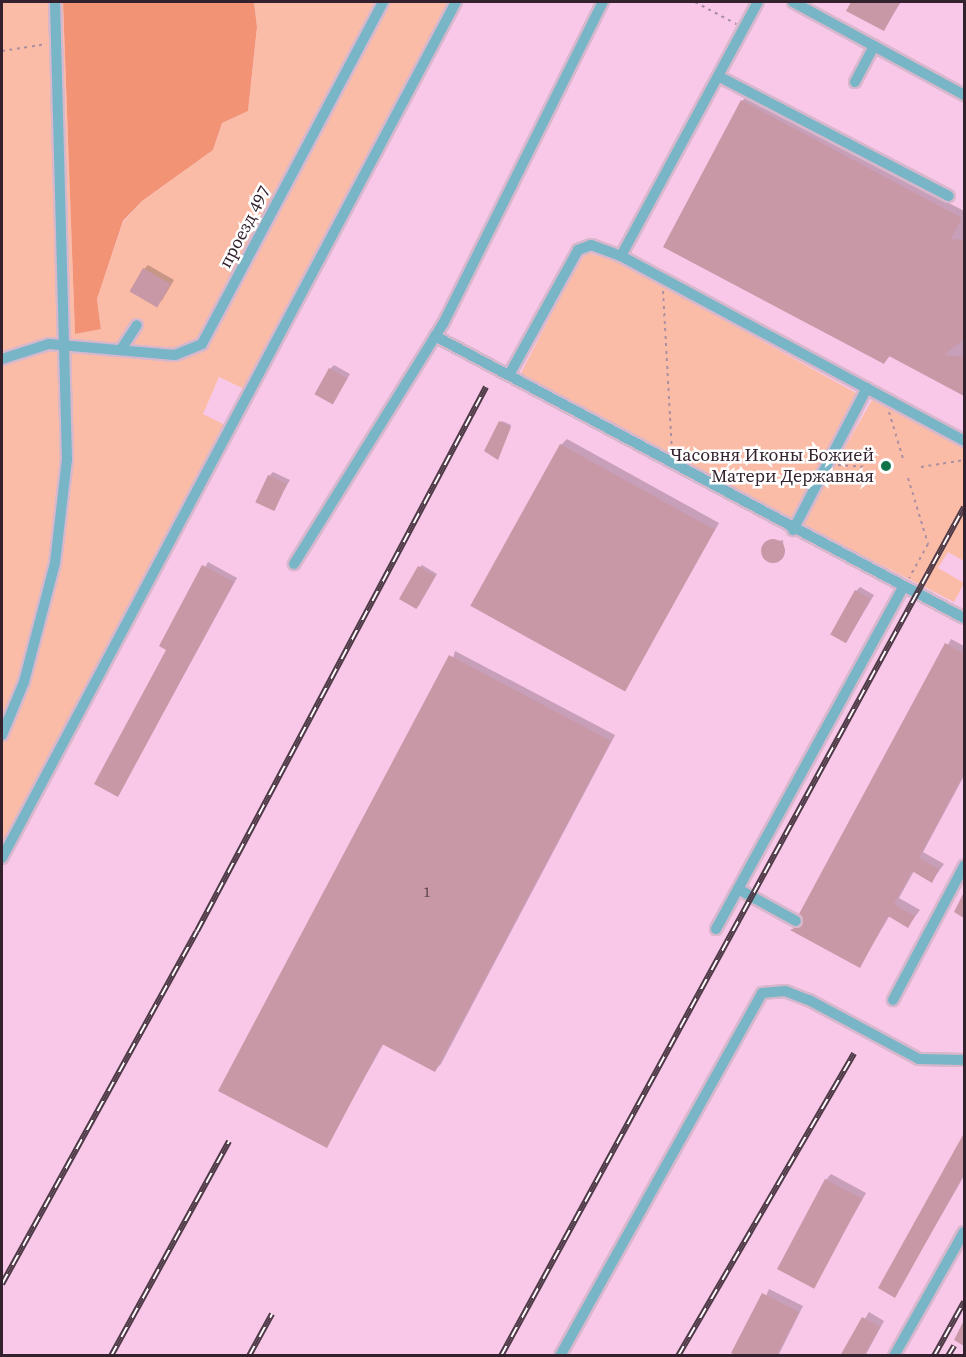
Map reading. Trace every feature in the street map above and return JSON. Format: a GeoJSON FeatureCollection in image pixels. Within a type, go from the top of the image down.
{"type":"FeatureCollection","features":[{"type":"Feature","properties":{"kind":"lane"},"geometry":{"type":"LineString","coordinates":[[2,735],[24,682],[55,563],[67,460],[55,2]]}},
{"type":"Feature","properties":{"kind":"lane","name":"проезд 497"},"geometry":{"type":"LineString","coordinates":[[2,359],[65,344],[175,355],[202,344],[383,2]]}},
{"type":"Feature","properties":{"kind":"lane"},"geometry":{"type":"LineString","coordinates":[[2,858],[456,2]]}},
{"type":"Feature","properties":{"kind":"lane"},"geometry":{"type":"LineString","coordinates":[[294,564],[435,336],[603,2]]}},
{"type":"Feature","properties":{"kind":"lane"},"geometry":{"type":"LineString","coordinates":[[621,256],[758,2]]}},
{"type":"Feature","properties":{"kind":"lane"},"geometry":{"type":"LineString","coordinates":[[793,2],[964,95]]}},
{"type":"Feature","properties":{"kind":"lane"},"geometry":{"type":"LineString","coordinates":[[855,82],[874,46]]}},
{"type":"Feature","properties":{"kind":"lane"},"geometry":{"type":"LineString","coordinates":[[718,76],[949,196]]}},
{"type":"Feature","properties":{"kind":"lane"},"geometry":{"type":"LineString","coordinates":[[509,375],[578,250],[591,245],[621,256],[964,441]]}},
{"type":"Feature","properties":{"kind":"lane"},"geometry":{"type":"LineString","coordinates":[[122,348],[136,325]]}},
{"type":"Feature","properties":{"kind":"lane"},"geometry":{"type":"LineString","coordinates":[[435,336],[793,530],[963,614]]}},
{"type":"Feature","properties":{"kind":"lane"},"geometry":{"type":"LineString","coordinates":[[793,530],[867,388]]}},
{"type":"Feature","properties":{"kind":"lane"},"geometry":{"type":"LineString","coordinates":[[717,929],[904,586]]}},
{"type":"Feature","properties":{"kind":"lane"},"geometry":{"type":"LineString","coordinates":[[893,1000],[964,866]]}},
{"type":"Feature","properties":{"kind":"lane"},"geometry":{"type":"LineString","coordinates":[[738,890],[796,921]]}},
{"type":"Feature","properties":{"kind":"lane"},"geometry":{"type":"LineString","coordinates":[[560,1356],[762,993],[785,991],[920,1059],[964,1060]]}},
{"type":"Feature","properties":{"kind":"lane"},"geometry":{"type":"LineString","coordinates":[[894,1356],[964,1232]]}},
{"type":"Feature","properties":{"kind":"path"},"geometry":{"type":"LineString","coordinates":[[695,2],[744,28]]}},
{"type":"Feature","properties":{"kind":"path"},"geometry":{"type":"LineString","coordinates":[[2,51],[57,42]]}},
{"type":"Feature","properties":{"kind":"path"},"geometry":{"type":"LineString","coordinates":[[662,278],[673,465]]}},
{"type":"Feature","properties":{"kind":"path"},"geometry":{"type":"LineString","coordinates":[[885,398],[904,462]]}},
{"type":"Feature","properties":{"kind":"path"},"geometry":{"type":"LineString","coordinates":[[921,467],[964,460]]}},
{"type":"Feature","properties":{"kind":"path"},"geometry":{"type":"LineString","coordinates":[[827,465],[868,467]]}},
{"type":"Feature","properties":{"kind":"path"},"geometry":{"type":"LineString","coordinates":[[904,586],[928,544],[909,478]]}},
{"type":"Feature","properties":{"kind":"shaded area"},"geometry":{"type":"Polygon","coordinates":[[[2,2],[63,2],[75,334],[101,328],[97,299],[123,222],[142,201],[213,150],[222,123],[248,111],[257,27],[254,2],[451,2],[246,390],[219,377],[203,414],[227,426],[2,848],[2,2]]]}},
{"type":"Feature","properties":{"kind":"shaded area"},"geometry":{"type":"Polygon","coordinates":[[[63,2],[254,2],[257,27],[248,111],[222,123],[213,150],[142,201],[123,221],[97,299],[101,329],[75,334],[63,2]]]}},
{"type":"Feature","properties":{"kind":"shaded area"},"geometry":{"type":"Polygon","coordinates":[[[451,2],[964,2],[964,1355],[2,1356],[2,848],[227,427],[203,414],[219,377],[245,390],[451,2]]]}},
{"type":"Feature","properties":{"kind":"shaded area"},"geometry":{"type":"Polygon","coordinates":[[[588,253],[616,260],[856,393],[791,520],[520,375],[579,260],[588,253]]]}},
{"type":"Feature","properties":{"kind":"shaded area"},"geometry":{"type":"Polygon","coordinates":[[[872,400],[964,447],[964,561],[948,552],[938,568],[964,583],[954,602],[801,524],[872,400]]]}},
{"type":"Feature","properties":{"kind":"building"},"geometry":{"type":"Polygon","coordinates":[[[851,2],[900,2],[884,31],[846,11],[851,2]]]}},
{"type":"Feature","properties":{"kind":"building"},"geometry":{"type":"Polygon","coordinates":[[[741,100],[962,218],[951,239],[964,240],[964,339],[944,355],[964,357],[964,396],[889,356],[884,364],[663,247],[741,100]]]}},
{"type":"Feature","properties":{"kind":"building"},"geometry":{"type":"Polygon","coordinates":[[[143,268],[171,284],[157,307],[130,291],[143,268]]]}},
{"type":"Feature","properties":{"kind":"building"},"geometry":{"type":"Polygon","coordinates":[[[329,368],[347,378],[333,404],[314,394],[329,368]]]}},
{"type":"Feature","properties":{"kind":"building"},"geometry":{"type":"Polygon","coordinates":[[[499,421],[511,427],[498,460],[484,451],[499,421]]]}},
{"type":"Feature","properties":{"kind":"building"},"geometry":{"type":"Polygon","coordinates":[[[560,444],[715,530],[625,692],[470,606],[560,444]]]}},
{"type":"Feature","properties":{"kind":"building","name":"Часовня Иконы Божией Матери Державная"},"geometry":{"type":"Polygon","coordinates":[[[888,460],[891,461],[891,471],[884,472],[881,471],[880,464],[881,461],[888,460]]]}},
{"type":"Feature","properties":{"kind":"building"},"geometry":{"type":"Polygon","coordinates":[[[268,475],[287,484],[274,511],[255,502],[268,475]]]}},
{"type":"Feature","properties":{"kind":"building"},"geometry":{"type":"Polygon","coordinates":[[[773,539],[778,540],[784,546],[784,556],[778,562],[773,563],[768,562],[762,556],[761,551],[762,546],[768,540],[773,539]]]}},
{"type":"Feature","properties":{"kind":"building"},"geometry":{"type":"Polygon","coordinates":[[[202,565],[234,582],[118,797],[94,784],[166,650],[159,646],[202,565]]]}},
{"type":"Feature","properties":{"kind":"building"},"geometry":{"type":"Polygon","coordinates":[[[418,566],[435,576],[416,609],[399,599],[418,566]]]}},
{"type":"Feature","properties":{"kind":"building"},"geometry":{"type":"Polygon","coordinates":[[[855,590],[871,599],[846,643],[830,635],[855,590]]]}},
{"type":"Feature","properties":{"kind":"building"},"geometry":{"type":"Polygon","coordinates":[[[945,643],[964,654],[964,773],[919,858],[939,869],[932,883],[912,871],[894,904],[915,916],[908,928],[888,916],[860,968],[790,930],[803,924],[799,914],[945,643]]]}},
{"type":"Feature","properties":{"kind":"building"},"geometry":{"type":"Polygon","coordinates":[[[449,655],[611,741],[435,1072],[382,1044],[327,1148],[218,1091],[449,655]]]}},
{"type":"Feature","properties":{"kind":"building"},"geometry":{"type":"Polygon","coordinates":[[[964,892],[964,918],[954,912],[964,892]]]}},
{"type":"Feature","properties":{"kind":"building"},"geometry":{"type":"Polygon","coordinates":[[[964,1133],[964,1174],[895,1298],[878,1288],[964,1133]]]}},
{"type":"Feature","properties":{"kind":"building"},"geometry":{"type":"Polygon","coordinates":[[[825,1179],[862,1199],[814,1289],[777,1269],[825,1179]]]}},
{"type":"Feature","properties":{"kind":"building"},"geometry":{"type":"Polygon","coordinates":[[[762,1293],[799,1312],[776,1356],[737,1356],[731,1353],[762,1293]]]}},
{"type":"Feature","properties":{"kind":"building"},"geometry":{"type":"Polygon","coordinates":[[[862,1317],[880,1327],[864,1356],[840,1356],[862,1317]]]}},
{"type":"Feature","properties":{"kind":"building"},"geometry":{"type":"Polygon","coordinates":[[[964,1320],[964,1346],[954,1340],[964,1320]]]}},
{"type":"Feature","properties":{"kind":"railway"},"geometry":{"type":"LineString","coordinates":[[2,1284],[197,931],[486,387]]}},
{"type":"Feature","properties":{"kind":"railway"},"geometry":{"type":"LineString","coordinates":[[501,1356],[964,507]]}},
{"type":"Feature","properties":{"kind":"railway"},"geometry":{"type":"LineString","coordinates":[[678,1356],[854,1054]]}},
{"type":"Feature","properties":{"kind":"railway"},"geometry":{"type":"LineString","coordinates":[[111,1356],[229,1141]]}},
{"type":"Feature","properties":{"kind":"railway"},"geometry":{"type":"LineString","coordinates":[[934,1356],[964,1302]]}},
{"type":"Feature","properties":{"kind":"railway"},"geometry":{"type":"LineString","coordinates":[[249,1356],[272,1314]]}},
{"type":"Feature","properties":{"kind":"railway"},"geometry":{"type":"LineString","coordinates":[[948,1356],[954,1346]]}},
{"type":"Feature","properties":{"kind":"place","name":"Часовня Иконы Божией Матери Державная"},"geometry":{"type":"Point","coordinates":[886,466]}}]}
